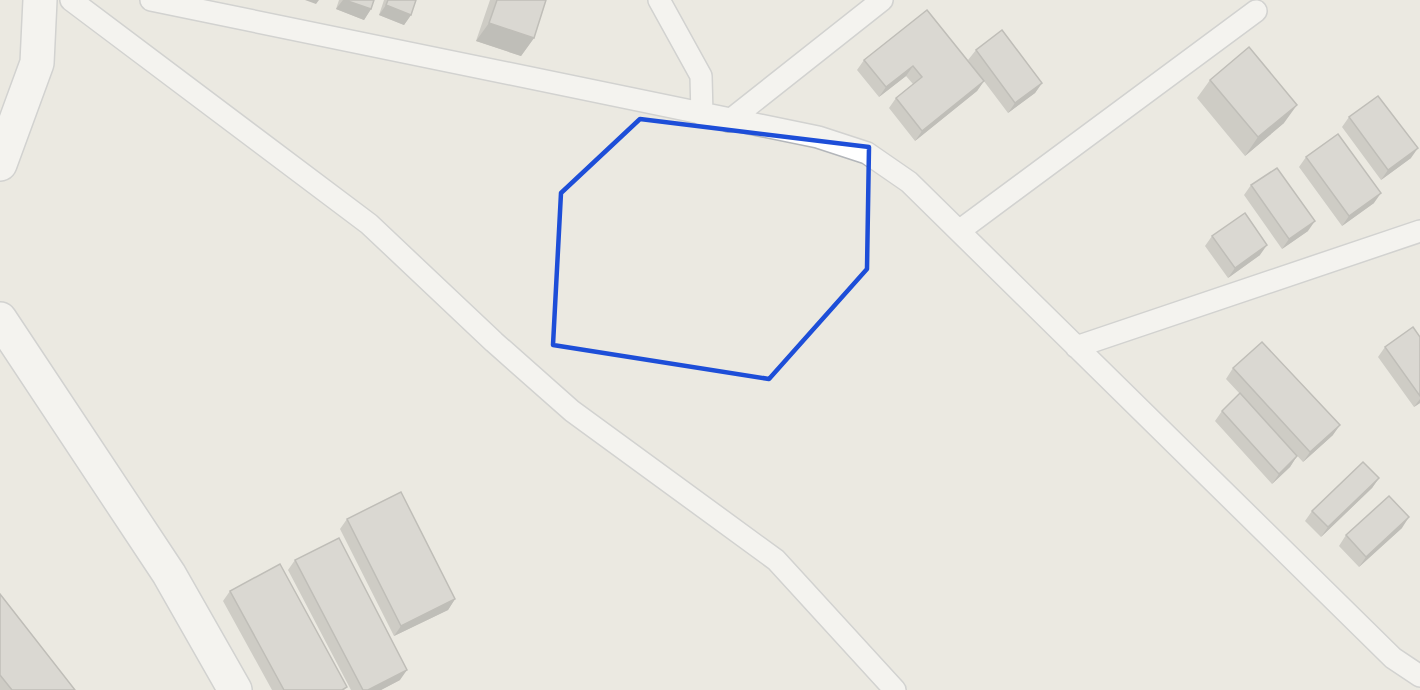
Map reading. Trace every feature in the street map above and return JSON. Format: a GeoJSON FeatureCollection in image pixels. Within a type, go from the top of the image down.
{"type":"FeatureCollection","features":[{"type":"Feature","properties":{"kind":"street"},"geometry":{"type":"LineString","coordinates":[[0,164],[37,63],[40,0]]}},
{"type":"Feature","properties":{"kind":"street"},"geometry":{"type":"LineString","coordinates":[[0,319],[169,574],[235,690]]}},
{"type":"Feature","properties":{"kind":"lane"},"geometry":{"type":"LineString","coordinates":[[71,0],[369,224],[494,342],[572,411],[776,561],[895,690]]}},
{"type":"Feature","properties":{"kind":"lane"},"geometry":{"type":"LineString","coordinates":[[151,0],[729,121],[818,137],[867,153],[909,182],[1393,658],[1420,676]]}},
{"type":"Feature","properties":{"kind":"lane"},"geometry":{"type":"LineString","coordinates":[[659,0],[701,76],[702,115]]}},
{"type":"Feature","properties":{"kind":"lane"},"geometry":{"type":"LineString","coordinates":[[729,121],[882,0]]}},
{"type":"Feature","properties":{"kind":"lane"},"geometry":{"type":"LineString","coordinates":[[959,231],[1256,11]]}},
{"type":"Feature","properties":{"kind":"lane"},"geometry":{"type":"LineString","coordinates":[[1076,347],[1420,231]]}},
{"type":"Feature","properties":{"kind":"highlighted area"},"geometry":{"type":"Polygon","coordinates":[[[640,119],[869,147],[867,269],[769,379],[553,345],[561,193],[640,119]]]}},
{"type":"Feature","properties":{"kind":"building"},"geometry":{"type":"Polygon","coordinates":[[[345,0],[374,0],[371,9],[345,0]]]}},
{"type":"Feature","properties":{"kind":"building"},"geometry":{"type":"Polygon","coordinates":[[[388,0],[416,0],[411,15],[386,5],[388,0]]]}},
{"type":"Feature","properties":{"kind":"building"},"geometry":{"type":"Polygon","coordinates":[[[497,0],[546,0],[534,38],[489,23],[497,0]]]}},
{"type":"Feature","properties":{"kind":"building"},"geometry":{"type":"Polygon","coordinates":[[[927,10],[984,81],[922,131],[896,98],[922,77],[913,66],[886,87],[864,60],[927,10]]]}},
{"type":"Feature","properties":{"kind":"building"},"geometry":{"type":"Polygon","coordinates":[[[1002,30],[1042,83],[1015,103],[976,50],[1002,30]]]}},
{"type":"Feature","properties":{"kind":"building"},"geometry":{"type":"Polygon","coordinates":[[[1249,47],[1297,105],[1258,137],[1210,80],[1249,47]]]}},
{"type":"Feature","properties":{"kind":"building"},"geometry":{"type":"Polygon","coordinates":[[[1378,96],[1418,148],[1388,170],[1349,117],[1378,96]]]}},
{"type":"Feature","properties":{"kind":"building"},"geometry":{"type":"Polygon","coordinates":[[[1338,134],[1381,193],[1349,216],[1306,157],[1338,134]]]}},
{"type":"Feature","properties":{"kind":"building"},"geometry":{"type":"Polygon","coordinates":[[[1277,168],[1315,221],[1289,239],[1251,185],[1277,168]]]}},
{"type":"Feature","properties":{"kind":"building"},"geometry":{"type":"Polygon","coordinates":[[[1245,213],[1267,245],[1235,268],[1212,236],[1245,213]]]}},
{"type":"Feature","properties":{"kind":"building"},"geometry":{"type":"Polygon","coordinates":[[[1413,327],[1420,337],[1420,396],[1385,347],[1413,327]]]}},
{"type":"Feature","properties":{"kind":"building"},"geometry":{"type":"Polygon","coordinates":[[[1262,342],[1340,425],[1310,452],[1233,368],[1262,342]]]}},
{"type":"Feature","properties":{"kind":"building"},"geometry":{"type":"Polygon","coordinates":[[[1240,393],[1297,456],[1279,474],[1222,411],[1240,393]]]}},
{"type":"Feature","properties":{"kind":"building"},"geometry":{"type":"Polygon","coordinates":[[[1363,462],[1379,478],[1328,527],[1312,511],[1363,462]]]}},
{"type":"Feature","properties":{"kind":"building"},"geometry":{"type":"Polygon","coordinates":[[[401,492],[455,599],[401,626],[347,519],[401,492]]]}},
{"type":"Feature","properties":{"kind":"building"},"geometry":{"type":"Polygon","coordinates":[[[1389,496],[1409,517],[1366,557],[1346,535],[1389,496]]]}},
{"type":"Feature","properties":{"kind":"building"},"geometry":{"type":"Polygon","coordinates":[[[339,538],[407,670],[368,690],[363,690],[295,560],[339,538]]]}},
{"type":"Feature","properties":{"kind":"building"},"geometry":{"type":"Polygon","coordinates":[[[280,564],[347,687],[342,690],[284,690],[230,591],[280,564]]]}},
{"type":"Feature","properties":{"kind":"building"},"geometry":{"type":"Polygon","coordinates":[[[0,594],[75,690],[12,690],[0,675],[0,594]]]}}]}
